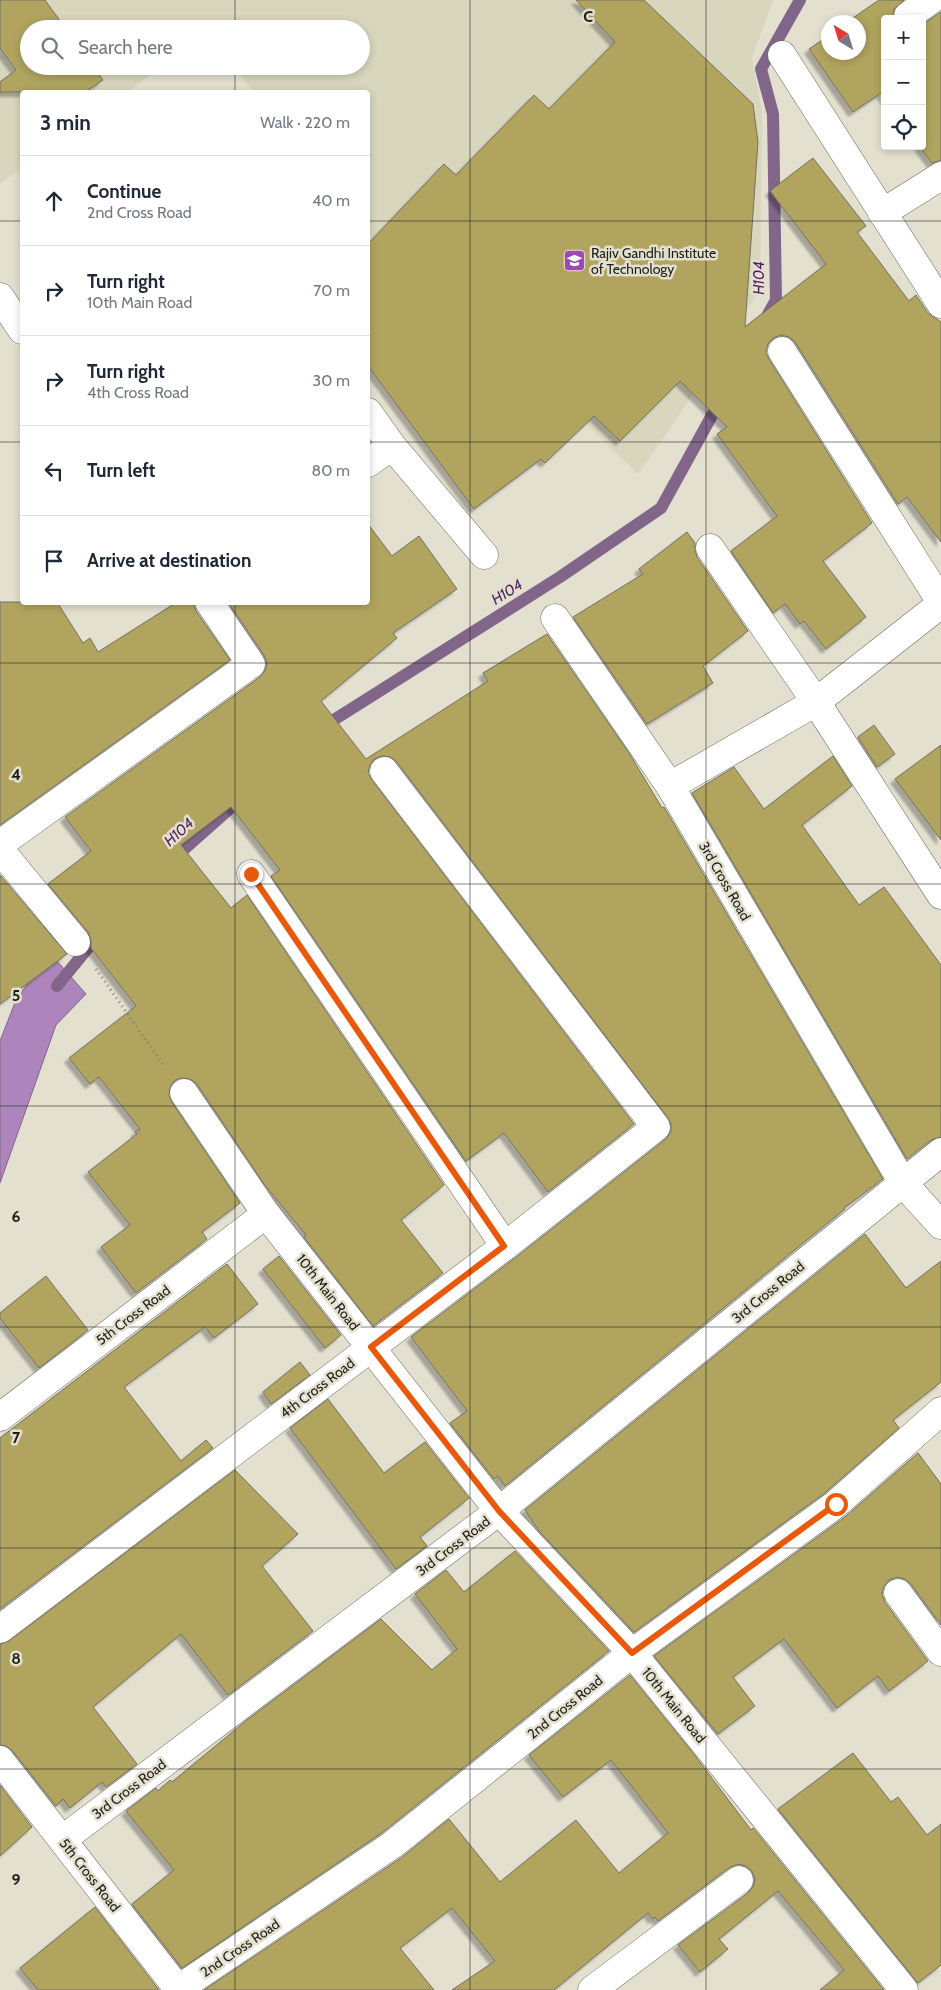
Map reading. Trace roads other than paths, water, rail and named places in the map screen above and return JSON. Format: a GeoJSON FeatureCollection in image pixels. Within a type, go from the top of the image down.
{"type":"FeatureCollection","features":[{"type":"Feature","properties":{"kind":"street"},"geometry":{"type":"LineString","coordinates":[[909,15],[931,0]]}},
{"type":"Feature","properties":{"kind":"street"},"geometry":{"type":"LineString","coordinates":[[782,55],[941,304]]}},
{"type":"Feature","properties":{"kind":"street"},"geometry":{"type":"LineString","coordinates":[[882,213],[941,176]]}},
{"type":"Feature","properties":{"kind":"street"},"geometry":{"type":"LineString","coordinates":[[0,297],[20,327]]}},
{"type":"Feature","properties":{"kind":"street"},"geometry":{"type":"LineString","coordinates":[[670,786],[816,702],[941,603],[782,351]]}},
{"type":"Feature","properties":{"kind":"street"},"geometry":{"type":"LineString","coordinates":[[370,415],[392,446],[484,555]]}},
{"type":"Feature","properties":{"kind":"street"},"geometry":{"type":"LineString","coordinates":[[370,462],[392,446]]}},
{"type":"Feature","properties":{"kind":"street"},"geometry":{"type":"LineString","coordinates":[[710,548],[816,702],[941,896]]}},
{"type":"Feature","properties":{"kind":"street"},"geometry":{"type":"LineString","coordinates":[[0,844],[251,664],[211,605]]}},
{"type":"Feature","properties":{"kind":"street","name":"3rd Cross Road"},"geometry":{"type":"LineString","coordinates":[[555,618],[670,786],[903,1183],[941,1225]]}},
{"type":"Feature","properties":{"kind":"street","name":"4th Cross Road"},"geometry":{"type":"LineString","coordinates":[[0,1629],[504,1246],[656,1127],[384,771]]}},
{"type":"Feature","properties":{"kind":"street"},"geometry":{"type":"LineString","coordinates":[[0,850],[76,942]]}},
{"type":"Feature","properties":{"kind":"street"},"geometry":{"type":"LineString","coordinates":[[251,874],[504,1246]]}},
{"type":"Feature","properties":{"kind":"street","name":"10th Main Road"},"geometry":{"type":"LineString","coordinates":[[184,1093],[266,1214],[499,1511],[632,1653],[904,1990]]}},
{"type":"Feature","properties":{"kind":"street"},"geometry":{"type":"LineString","coordinates":[[903,1183],[941,1152]]}},
{"type":"Feature","properties":{"kind":"street","name":"3rd Cross Road"},"geometry":{"type":"LineString","coordinates":[[63,1839],[499,1511],[903,1183]]}},
{"type":"Feature","properties":{"kind":"street","name":"5th Cross Road"},"geometry":{"type":"LineString","coordinates":[[0,1417],[266,1214]]}},
{"type":"Feature","properties":{"kind":"street","name":"2nd Cross Road"},"geometry":{"type":"LineString","coordinates":[[178,1990],[392,1845],[632,1653],[836,1504],[941,1411]]}},
{"type":"Feature","properties":{"kind":"street"},"geometry":{"type":"LineString","coordinates":[[898,1593],[941,1652]]}},
{"type":"Feature","properties":{"kind":"street","name":"5th Cross Road"},"geometry":{"type":"LineString","coordinates":[[0,1760],[178,1990]]}},
{"type":"Feature","properties":{"kind":"street"},"geometry":{"type":"LineString","coordinates":[[592,1990],[739,1880]]}},
{"type":"Feature","properties":{"kind":"waterway","name":"H104"},"geometry":{"type":"LineString","coordinates":[[766,318],[776,300],[773,114],[761,69],[800,0]]}},
{"type":"Feature","properties":{"kind":"waterway","name":"H104"},"geometry":{"type":"LineString","coordinates":[[321,728],[560,577],[661,508],[721,399]]}},
{"type":"Feature","properties":{"kind":"waterway","name":"H104"},"geometry":{"type":"LineString","coordinates":[[173,859],[244,796]]}},
{"type":"Feature","properties":{"kind":"waterway","name":"H104"},"geometry":{"type":"LineString","coordinates":[[57,986],[101,932]]}},
{"type":"Feature","properties":{"kind":"place","name":"Rajiv Gandhi Institute of Technology"},"geometry":{"type":"Point","coordinates":[575,261]}}]}
